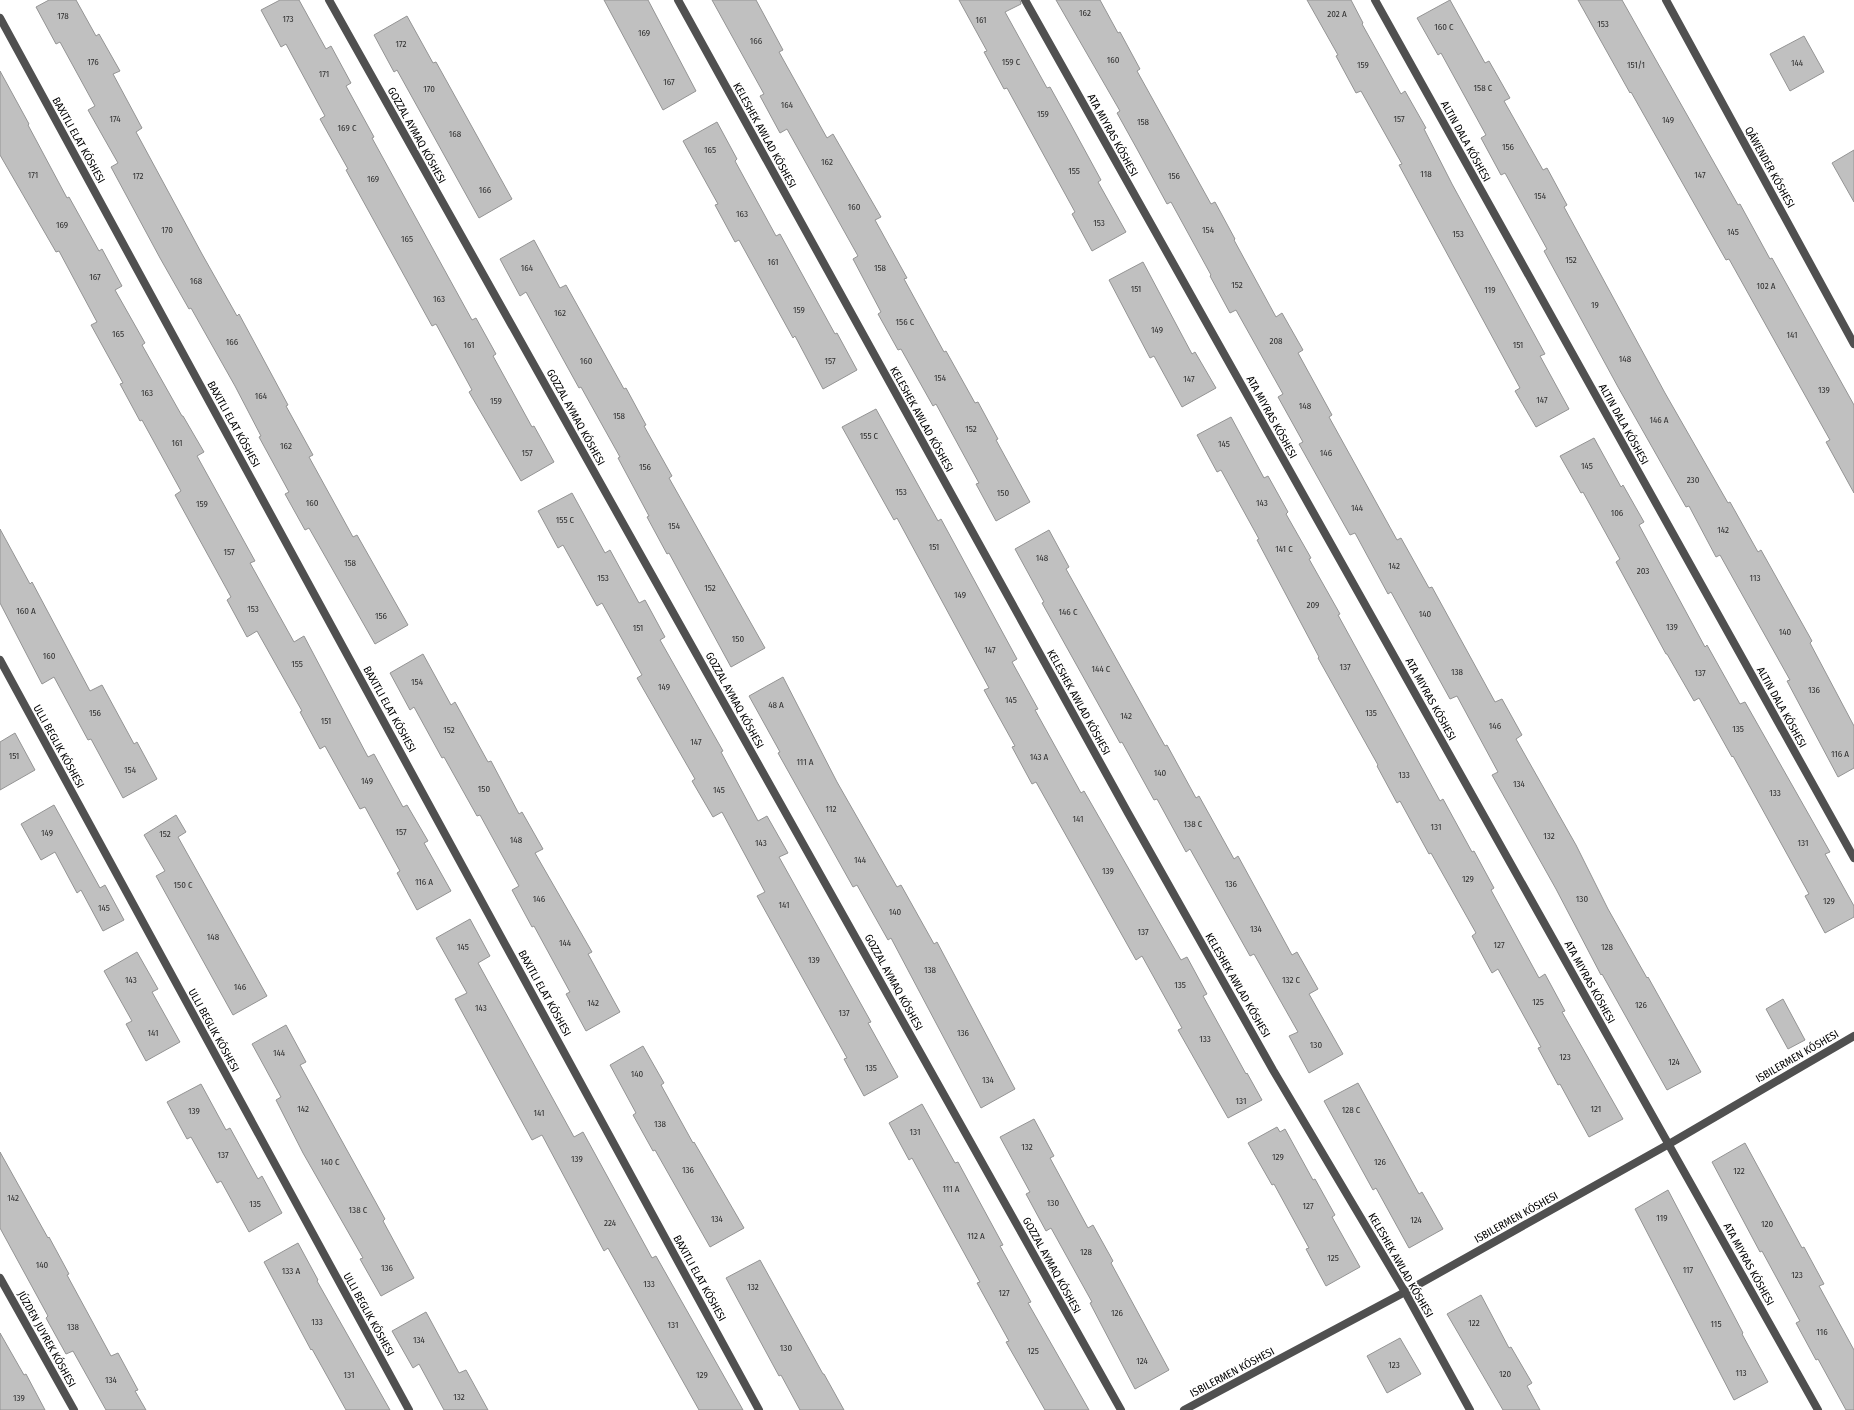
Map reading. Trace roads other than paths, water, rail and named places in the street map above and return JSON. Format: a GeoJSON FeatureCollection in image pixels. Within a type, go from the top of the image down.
{"type":"FeatureCollection","features":[{"type":"Feature","properties":{"kind":"street","name":"GOZZAL AYMAQ KÓSHESI"},"geometry":{"type":"LineString","coordinates":[[329,0],[1122,1410]]}},
{"type":"Feature","properties":{"kind":"street","name":"KELESHEK AWLAD KÓSHESI"},"geometry":{"type":"LineString","coordinates":[[678,0],[1128,813],[1273,1070],[1404,1292],[1470,1410]]}},
{"type":"Feature","properties":{"kind":"street","name":"ATA MIYRAS KÓSHESI"},"geometry":{"type":"LineString","coordinates":[[1025,0],[1818,1410]]}},
{"type":"Feature","properties":{"kind":"street"},"geometry":{"type":"LineString","coordinates":[[1375,0],[1854,858]]}},
{"type":"Feature","properties":{"kind":"street","name":"QÁWENDER KÓSHESI"},"geometry":{"type":"LineString","coordinates":[[1666,0],[1854,344]]}},
{"type":"Feature","properties":{"kind":"street"},"geometry":{"type":"LineString","coordinates":[[0,18],[759,1410]]}},
{"type":"Feature","properties":{"kind":"street"},"geometry":{"type":"LineString","coordinates":[[0,660],[409,1410]]}},
{"type":"Feature","properties":{"kind":"street","name":"ISBILERMEN KÓSHESI"},"geometry":{"type":"LineString","coordinates":[[1184,1410],[1404,1292],[1669,1144],[1854,1036]]}},
{"type":"Feature","properties":{"kind":"street","name":"JÚZDEN JUYREK KÓSHESI"},"geometry":{"type":"LineString","coordinates":[[0,1278],[74,1410]]}}]}
